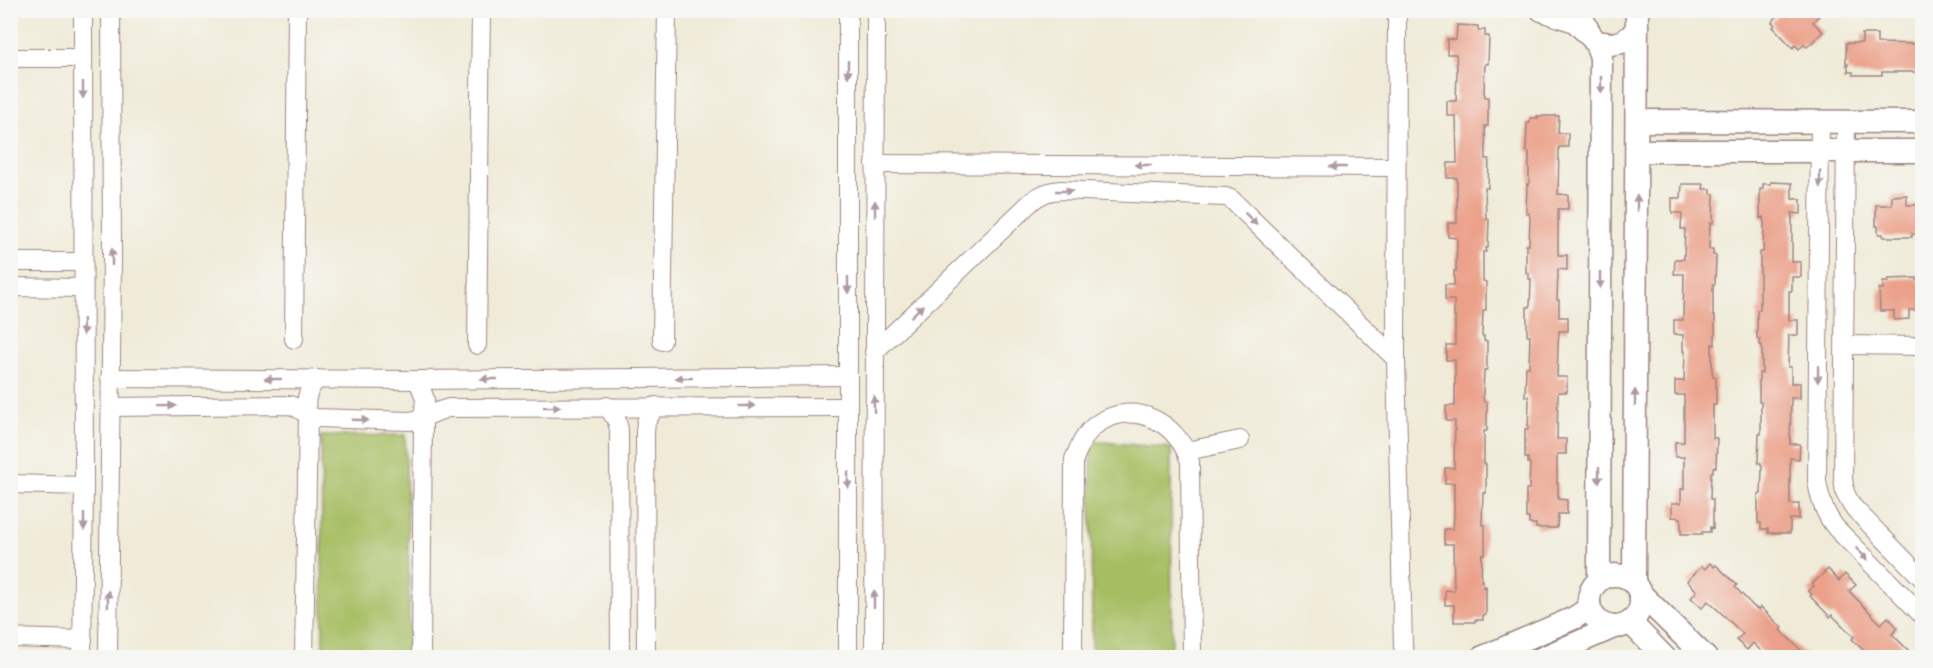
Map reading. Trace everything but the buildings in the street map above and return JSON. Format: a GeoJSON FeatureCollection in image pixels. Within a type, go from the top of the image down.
{"type":"FeatureCollection","features":[{"type":"Feature","properties":{"kind":"street"},"geometry":{"type":"LineString","coordinates":[[10,638],[82,649],[84,486],[82,10]]}},
{"type":"Feature","properties":{"kind":"street"},"geometry":{"type":"LineString","coordinates":[[108,657],[111,10]]}},
{"type":"Feature","properties":{"kind":"street"},"geometry":{"type":"LineString","coordinates":[[294,339],[297,10]]}},
{"type":"Feature","properties":{"kind":"street"},"geometry":{"type":"LineString","coordinates":[[477,345],[481,10]]}},
{"type":"Feature","properties":{"kind":"street"},"geometry":{"type":"LineString","coordinates":[[662,341],[667,10]]}},
{"type":"Feature","properties":{"kind":"street"},"geometry":{"type":"LineString","coordinates":[[848,10],[848,657]]}},
{"type":"Feature","properties":{"kind":"street"},"geometry":{"type":"LineString","coordinates":[[874,657],[876,10]]}},
{"type":"Feature","properties":{"kind":"street"},"geometry":{"type":"LineString","coordinates":[[1397,10],[1396,359],[1403,646],[1406,657]]}},
{"type":"Feature","properties":{"kind":"street"},"geometry":{"type":"LineString","coordinates":[[1542,10],[1575,21],[1596,42],[1611,44],[1622,42],[1631,36],[1637,19]]}},
{"type":"Feature","properties":{"kind":"street"},"geometry":{"type":"LineString","coordinates":[[1581,10],[1582,19],[1600,50],[1601,58],[1599,580]]}},
{"type":"Feature","properties":{"kind":"street"},"geometry":{"type":"LineString","coordinates":[[1542,657],[1622,624],[1640,609],[1637,588],[1637,19]]}},
{"type":"Feature","properties":{"kind":"street"},"geometry":{"type":"LineString","coordinates":[[10,58],[82,58]]}},
{"type":"Feature","properties":{"kind":"street"},"geometry":{"type":"LineString","coordinates":[[1638,120],[1923,122]]}},
{"type":"Feature","properties":{"kind":"street"},"geometry":{"type":"LineString","coordinates":[[1820,120],[1817,481],[1820,501],[1836,528],[1923,615]]}},
{"type":"Feature","properties":{"kind":"street"},"geometry":{"type":"LineString","coordinates":[[1846,121],[1843,479],[1845,494],[1852,506],[1923,578]]}},
{"type":"Feature","properties":{"kind":"street"},"geometry":{"type":"LineString","coordinates":[[1637,152],[1923,151]]}},
{"type":"Feature","properties":{"kind":"street"},"geometry":{"type":"LineString","coordinates":[[83,159],[111,160]]}},
{"type":"Feature","properties":{"kind":"street"},"geometry":{"type":"LineString","coordinates":[[875,164],[1396,167]]}},
{"type":"Feature","properties":{"kind":"street"},"geometry":{"type":"LineString","coordinates":[[874,352],[1039,195],[1060,190],[1231,199],[1396,359]]}},
{"type":"Feature","properties":{"kind":"street"},"geometry":{"type":"LineString","coordinates":[[10,262],[82,262]]}},
{"type":"Feature","properties":{"kind":"street"},"geometry":{"type":"LineString","coordinates":[[10,287],[82,288]]}},
{"type":"Feature","properties":{"kind":"street"},"geometry":{"type":"LineString","coordinates":[[848,310],[875,311]]}},
{"type":"Feature","properties":{"kind":"street"},"geometry":{"type":"LineString","coordinates":[[1845,345],[1923,346]]}},
{"type":"Feature","properties":{"kind":"street"},"geometry":{"type":"LineString","coordinates":[[110,378],[418,380],[848,376]]}},
{"type":"Feature","properties":{"kind":"street"},"geometry":{"type":"LineString","coordinates":[[304,657],[308,416],[306,396],[310,386],[317,379]]}},
{"type":"Feature","properties":{"kind":"street"},"geometry":{"type":"LineString","coordinates":[[418,380],[425,399],[421,657]]}},
{"type":"Feature","properties":{"kind":"street"},"geometry":{"type":"LineString","coordinates":[[110,407],[290,405],[300,409],[308,416],[317,418],[409,421],[423,419],[449,408],[848,407]]}},
{"type":"Feature","properties":{"kind":"street"},"geometry":{"type":"LineString","coordinates":[[607,406],[617,421],[619,430],[620,657]]}},
{"type":"Feature","properties":{"kind":"street"},"geometry":{"type":"LineString","coordinates":[[646,657],[645,432],[646,422],[656,406]]}},
{"type":"Feature","properties":{"kind":"street"},"geometry":{"type":"LineString","coordinates":[[1073,657],[1074,459],[1082,439],[1098,424],[1117,416],[1133,414],[1151,417],[1173,430],[1187,451],[1190,462],[1192,657]]}},
{"type":"Feature","properties":{"kind":"street"},"geometry":{"type":"LineString","coordinates":[[1187,451],[1240,440]]}},
{"type":"Feature","properties":{"kind":"street"},"geometry":{"type":"LineString","coordinates":[[10,484],[84,486]]}},
{"type":"Feature","properties":{"kind":"street"},"geometry":{"type":"LineString","coordinates":[[1481,657],[1574,618],[1585,611],[1589,604],[1591,591],[1599,580],[1617,574],[1626,577],[1706,657]]}},
{"type":"Feature","properties":{"kind":"street"},"geometry":{"type":"LineString","coordinates":[[1589,604],[1598,620],[1605,624],[1622,624],[1665,657]]}},
{"type":"Feature","properties":{"kind":"green space"},"geometry":{"type":"Polygon","coordinates":[[[405,435],[409,657],[323,657],[321,436],[405,435]]]}},
{"type":"Feature","properties":{"kind":"green space"},"geometry":{"type":"Polygon","coordinates":[[[1091,441],[1171,448],[1172,657],[1092,657],[1091,441]]]}}]}
